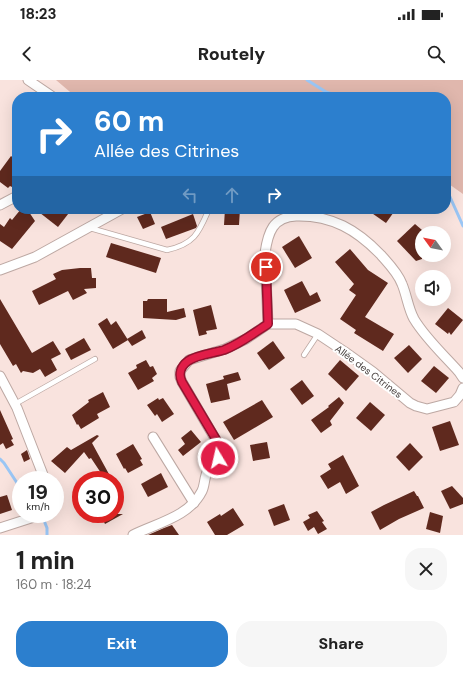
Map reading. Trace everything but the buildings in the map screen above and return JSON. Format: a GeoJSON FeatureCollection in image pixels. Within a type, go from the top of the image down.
{"type":"FeatureCollection","features":[{"type":"Feature","properties":{"kind":"street"},"geometry":{"type":"LineString","coordinates":[[28,80],[46,92]]}},
{"type":"Feature","properties":{"kind":"street"},"geometry":{"type":"LineString","coordinates":[[0,205],[12,199]]}},
{"type":"Feature","properties":{"kind":"street"},"geometry":{"type":"LineString","coordinates":[[0,270],[35,257],[113,214]]}},
{"type":"Feature","properties":{"kind":"street"},"geometry":{"type":"LineString","coordinates":[[133,535],[170,519],[183,512],[194,503],[202,490],[208,470],[218,458],[220,446],[182,382],[180,371],[189,360],[225,349],[246,339],[268,324],[265,253],[271,230],[282,218],[289,216],[305,216],[333,221],[354,231],[368,242],[387,261],[395,272],[402,284],[414,318],[423,331],[463,378]]}},
{"type":"Feature","properties":{"kind":"street","name":"Allée des Citrines"},"geometry":{"type":"LineString","coordinates":[[268,324],[296,324],[318,334],[368,368],[416,406],[427,409],[454,402],[460,395],[463,388]]}},
{"type":"Feature","properties":{"kind":"street"},"geometry":{"type":"LineString","coordinates":[[0,376],[15,404],[41,471]]}},
{"type":"Feature","properties":{"kind":"street"},"geometry":{"type":"LineString","coordinates":[[153,437],[194,503]]}},
{"type":"Feature","properties":{"kind":"street"},"geometry":{"type":"LineString","coordinates":[[0,528],[16,523]]}},
{"type":"Feature","properties":{"kind":"lane"},"geometry":{"type":"LineString","coordinates":[[88,228],[168,250],[193,239],[200,231],[207,214]]}},
{"type":"Feature","properties":{"kind":"lane"},"geometry":{"type":"LineString","coordinates":[[304,355],[318,334]]}},
{"type":"Feature","properties":{"kind":"lane"},"geometry":{"type":"LineString","coordinates":[[15,404],[95,360]]}},
{"type":"Feature","properties":{"kind":"shaded area"},"geometry":{"type":"Polygon","coordinates":[[[56,80],[463,80],[463,194],[451,186],[451,92],[70,92],[56,80]]]}},
{"type":"Feature","properties":{"kind":"waterway"},"geometry":{"type":"LineString","coordinates":[[307,80],[326,92]]}},
{"type":"Feature","properties":{"kind":"waterway"},"geometry":{"type":"LineString","coordinates":[[451,199],[463,226]]}},
{"type":"Feature","properties":{"kind":"waterway"},"geometry":{"type":"LineString","coordinates":[[0,459],[12,475]]}},
{"type":"Feature","properties":{"kind":"waterway"},"geometry":{"type":"LineString","coordinates":[[45,523],[47,535]]}},
{"type":"Feature","properties":{"kind":"route"},"geometry":{"type":"LineString","coordinates":[[218,458],[220,454],[220,446],[182,382],[180,371],[189,360],[225,349],[246,339],[268,324],[266,267]]}}]}
